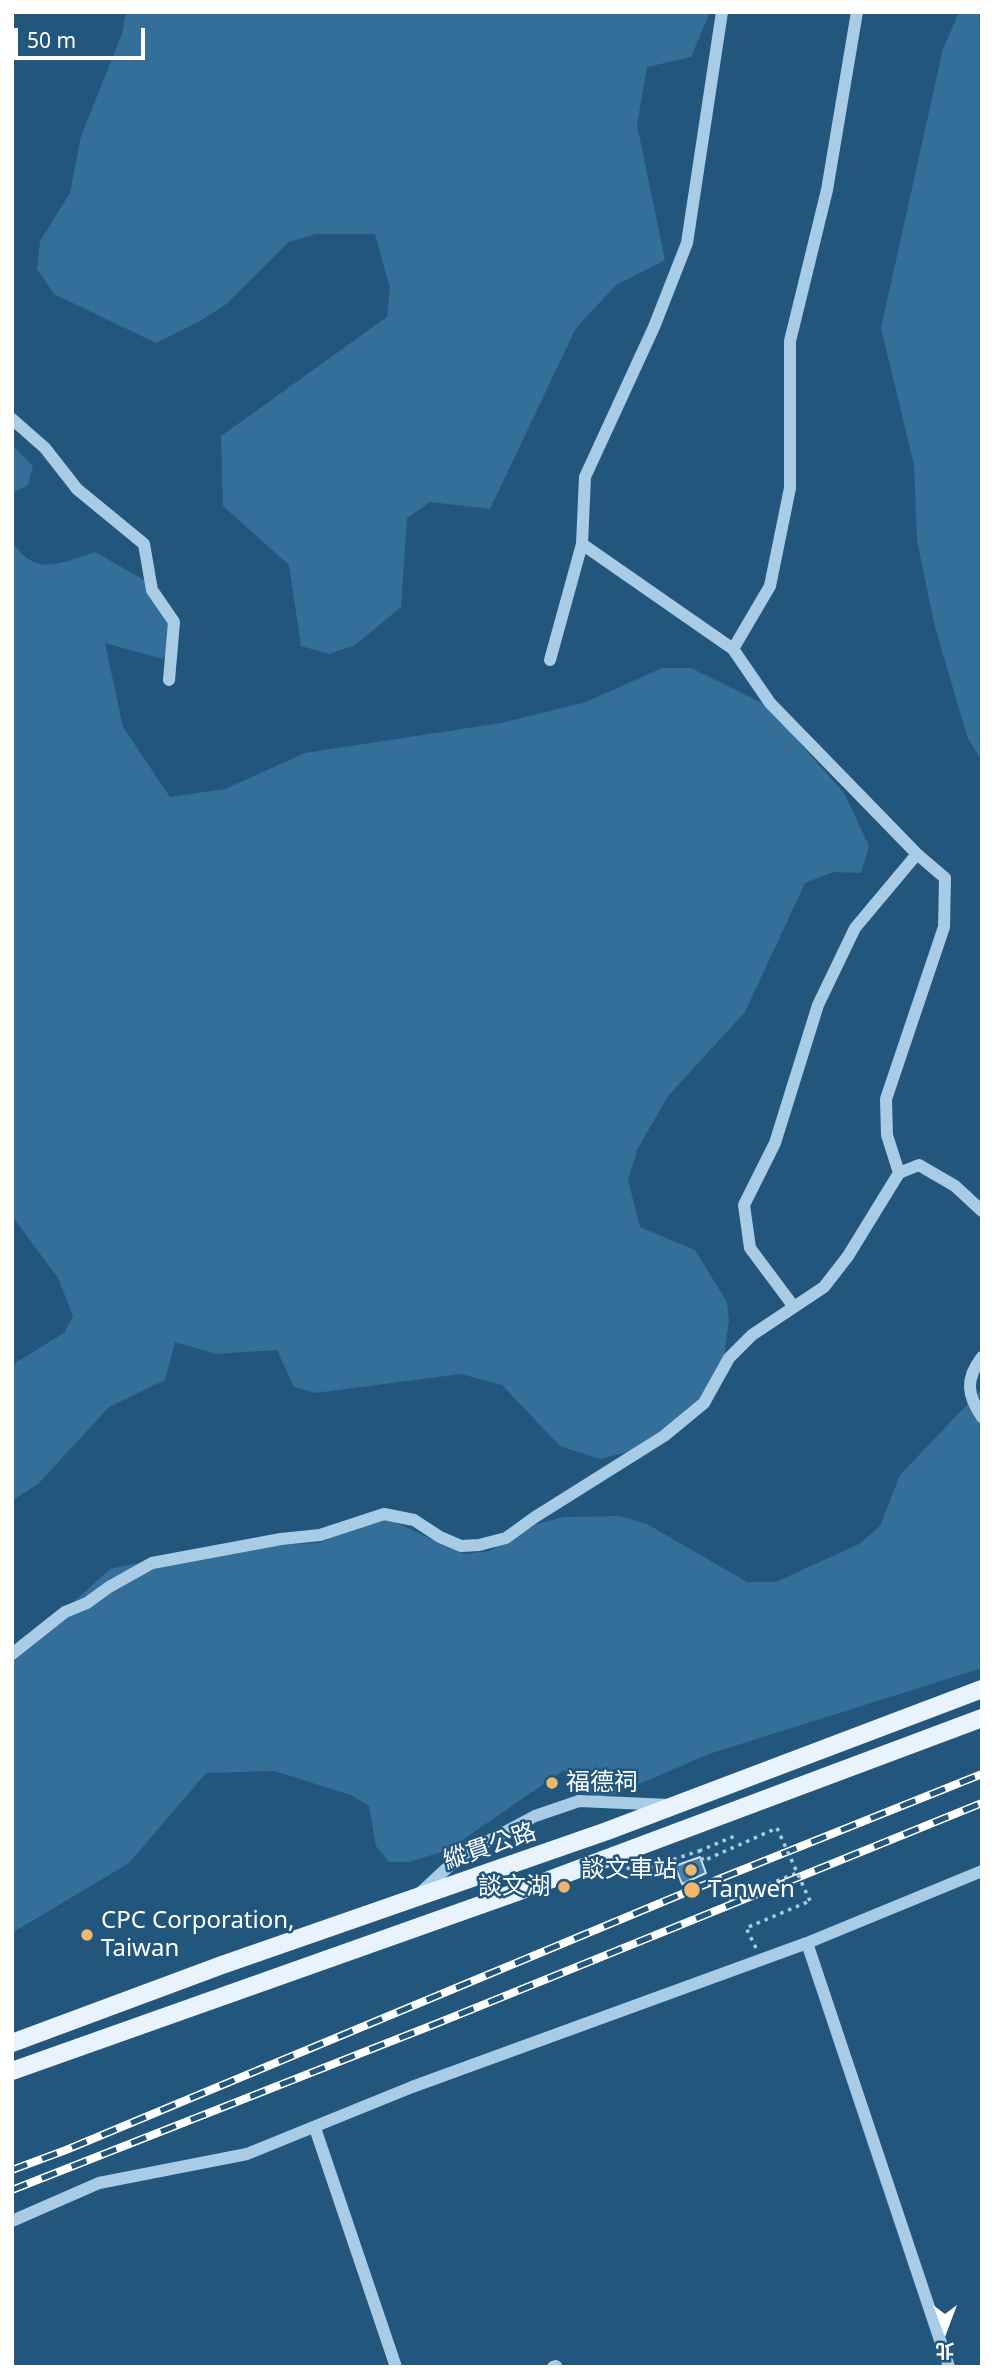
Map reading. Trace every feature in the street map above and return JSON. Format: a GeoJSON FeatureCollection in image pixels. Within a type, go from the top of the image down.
{"type":"FeatureCollection","features":[{"type":"Feature","properties":{"kind":"main road","name":"縱貫公路"},"geometry":{"type":"LineString","coordinates":[[12,2043],[222,1965],[604,1833],[982,1689]]}},
{"type":"Feature","properties":{"kind":"main road","name":"縱貫公路"},"geometry":{"type":"LineString","coordinates":[[12,2071],[517,1892],[982,1718]]}},
{"type":"Feature","properties":{"kind":"main road"},"geometry":{"type":"LineString","coordinates":[[604,1833],[616,1854]]}},
{"type":"Feature","properties":{"kind":"main road"},"geometry":{"type":"LineString","coordinates":[[87,2016],[98,2039]]}},
{"type":"Feature","properties":{"kind":"street"},"geometry":{"type":"LineString","coordinates":[[551,660],[582,544],[585,478],[654,327],[687,243],[722,12]]}},
{"type":"Feature","properties":{"kind":"street"},"geometry":{"type":"LineString","coordinates":[[733,649],[770,586],[790,488],[790,341],[827,190],[857,12]]}},
{"type":"Feature","properties":{"kind":"street"},"geometry":{"type":"LineString","coordinates":[[12,419],[45,448],[78,489],[144,544],[152,590],[174,622],[169,680]]}},
{"type":"Feature","properties":{"kind":"street"},"geometry":{"type":"LineString","coordinates":[[582,544],[733,649],[770,703],[917,854],[946,878],[944,927],[886,1098],[887,1135],[899,1173]]}},
{"type":"Feature","properties":{"kind":"street"},"geometry":{"type":"LineString","coordinates":[[794,1307],[750,1248],[744,1205],[775,1143],[818,1005],[855,928],[917,854]]}},
{"type":"Feature","properties":{"kind":"street"},"geometry":{"type":"LineString","coordinates":[[12,1654],[65,1612],[87,1603],[152,1563],[268,1541],[320,1535],[384,1514],[414,1520],[440,1537],[461,1546],[479,1545],[506,1538],[664,1436],[704,1403],[729,1358],[752,1335],[824,1287],[848,1256],[899,1173],[919,1165],[955,1186],[982,1211]]}},
{"type":"Feature","properties":{"kind":"street"},"geometry":{"type":"LineString","coordinates":[[982,1357],[972,1370],[969,1390],[982,1417]]}},
{"type":"Feature","properties":{"kind":"street"},"geometry":{"type":"LineString","coordinates":[[413,1900],[460,1856],[535,1816],[579,1801],[677,1805]]}},
{"type":"Feature","properties":{"kind":"street"},"geometry":{"type":"LineString","coordinates":[[12,2221],[99,2183],[247,2154],[412,2087],[807,1943],[982,1871]]}},
{"type":"Feature","properties":{"kind":"street"},"geometry":{"type":"LineString","coordinates":[[807,1943],[949,2367]]}},
{"type":"Feature","properties":{"kind":"street"},"geometry":{"type":"LineString","coordinates":[[315,2127],[396,2367]]}},
{"type":"Feature","properties":{"kind":"path"},"geometry":{"type":"LineString","coordinates":[[699,1851],[703,1861],[777,1828],[810,1900],[746,1928],[762,1959]]}},
{"type":"Feature","properties":{"kind":"path"},"geometry":{"type":"LineString","coordinates":[[632,1873],[699,1851],[734,1836]]}},
{"type":"Feature","properties":{"kind":"path"},"geometry":{"type":"LineString","coordinates":[[729,1900],[797,1873]]}},
{"type":"Feature","properties":{"kind":"shaded area"},"geometry":{"type":"Polygon","coordinates":[[[126,12],[710,12],[691,57],[647,67],[637,125],[665,260],[616,285],[576,328],[490,509],[430,502],[407,518],[401,607],[355,645],[329,654],[301,646],[289,565],[223,506],[221,436],[387,317],[390,288],[375,234],[316,234],[289,242],[225,305],[156,343],[54,294],[37,269],[40,241],[70,193],[81,136],[122,34],[126,12]]]}},
{"type":"Feature","properties":{"kind":"shaded area"},"geometry":{"type":"Polygon","coordinates":[[[959,12],[982,12],[982,760],[968,739],[935,627],[917,541],[914,465],[881,328],[943,49],[959,12]]]}},
{"type":"Feature","properties":{"kind":"shaded area"},"geometry":{"type":"Polygon","coordinates":[[[12,445],[33,466],[28,485],[12,493],[12,445]]]}},
{"type":"Feature","properties":{"kind":"shaded area"},"geometry":{"type":"Polygon","coordinates":[[[12,541],[21,553],[39,564],[60,563],[95,552],[151,584],[177,633],[163,659],[105,643],[123,727],[170,797],[225,789],[305,753],[501,723],[586,702],[662,668],[691,668],[766,705],[844,793],[869,846],[861,873],[833,872],[805,883],[745,1012],[668,1096],[638,1148],[628,1180],[640,1227],[695,1250],[727,1302],[729,1321],[720,1383],[639,1449],[600,1459],[560,1446],[502,1385],[461,1374],[315,1393],[294,1387],[277,1350],[216,1354],[175,1342],[165,1380],[109,1407],[39,1483],[12,1501],[12,1365],[64,1333],[73,1316],[58,1278],[12,1216],[12,541]]]}},
{"type":"Feature","properties":{"kind":"shaded area"},"geometry":{"type":"Polygon","coordinates":[[[982,1389],[982,1668],[709,1754],[616,1794],[595,1797],[564,1770],[448,1850],[409,1862],[389,1862],[376,1846],[369,1806],[351,1795],[274,1771],[206,1773],[129,1863],[12,1933],[12,1658],[110,1569],[214,1547],[320,1543],[375,1513],[464,1554],[490,1551],[537,1524],[564,1517],[620,1516],[647,1524],[747,1582],[776,1582],[859,1544],[880,1526],[900,1475],[982,1389]]]}},
{"type":"Feature","properties":{"kind":"building","name":"談文車站"},"geometry":{"type":"Polygon","coordinates":[[[700,1857],[706,1873],[682,1884],[675,1866],[700,1857]]]}},
{"type":"Feature","properties":{"kind":"railway"},"geometry":{"type":"LineString","coordinates":[[12,2170],[694,1889],[982,1774]]}},
{"type":"Feature","properties":{"kind":"railway"},"geometry":{"type":"LineString","coordinates":[[12,2190],[438,2023],[982,1803]]}},
{"type":"Feature","properties":{"kind":"place","name":"福德祠"},"geometry":{"type":"Point","coordinates":[552,1783]}},
{"type":"Feature","properties":{"kind":"place","name":"談文車站"},"geometry":{"type":"Point","coordinates":[691,1870]}},
{"type":"Feature","properties":{"kind":"place","name":"談文湖"},"geometry":{"type":"Point","coordinates":[564,1887]}},
{"type":"Feature","properties":{"kind":"place","name":"Tanwen"},"geometry":{"type":"Point","coordinates":[692,1890]}},
{"type":"Feature","properties":{"kind":"place","name":"CPC Corporation, Taiwan"},"geometry":{"type":"Point","coordinates":[87,1935]}}]}
